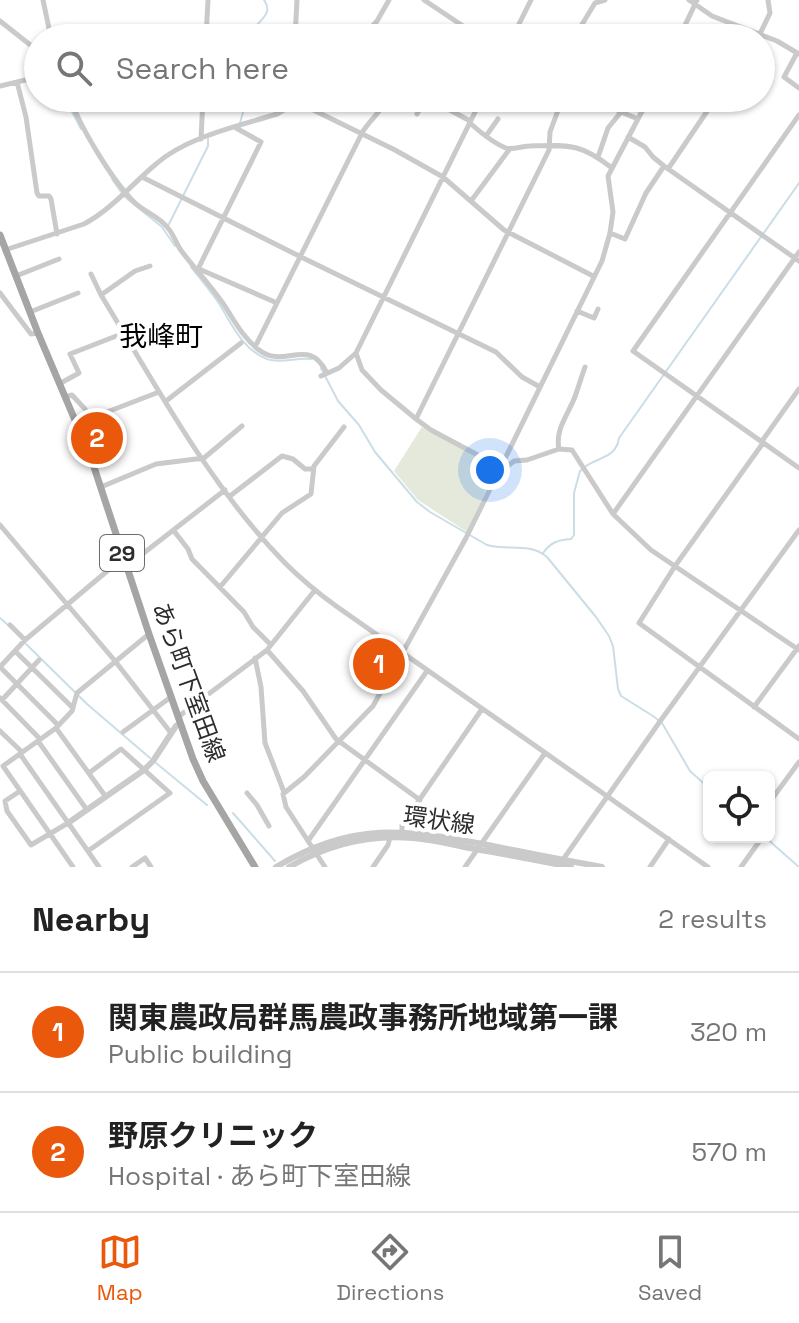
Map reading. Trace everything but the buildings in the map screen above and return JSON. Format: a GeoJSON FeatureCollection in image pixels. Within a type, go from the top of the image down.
{"type":"FeatureCollection","features":[{"type":"Feature","properties":{"kind":"main road","name":"あら町下室田線"},"geometry":{"type":"LineString","coordinates":[[0,235],[101,487],[149,634],[203,781],[255,867]]}},
{"type":"Feature","properties":{"kind":"street"},"geometry":{"type":"LineString","coordinates":[[43,0],[48,24]]}},
{"type":"Feature","properties":{"kind":"street"},"geometry":{"type":"LineString","coordinates":[[206,24],[208,0]]}},
{"type":"Feature","properties":{"kind":"street"},"geometry":{"type":"LineString","coordinates":[[296,24],[297,0]]}},
{"type":"Feature","properties":{"kind":"street"},"geometry":{"type":"LineString","coordinates":[[374,24],[389,0]]}},
{"type":"Feature","properties":{"kind":"street"},"geometry":{"type":"LineString","coordinates":[[424,0],[458,24]]}},
{"type":"Feature","properties":{"kind":"street"},"geometry":{"type":"LineString","coordinates":[[519,24],[530,2],[522,0]]}},
{"type":"Feature","properties":{"kind":"street"},"geometry":{"type":"LineString","coordinates":[[582,24],[595,3],[605,0]]}},
{"type":"Feature","properties":{"kind":"street"},"geometry":{"type":"LineString","coordinates":[[765,24],[770,13],[768,0]]}},
{"type":"Feature","properties":{"kind":"street"},"geometry":{"type":"LineString","coordinates":[[685,24],[694,1],[712,16],[731,24]]}},
{"type":"Feature","properties":{"kind":"street"},"geometry":{"type":"LineString","coordinates":[[0,21],[24,41]]}},
{"type":"Feature","properties":{"kind":"street"},"geometry":{"type":"LineString","coordinates":[[775,40],[798,54],[784,77],[799,88]]}},
{"type":"Feature","properties":{"kind":"street"},"geometry":{"type":"LineString","coordinates":[[0,86],[24,80]]}},
{"type":"Feature","properties":{"kind":"street"},"geometry":{"type":"LineString","coordinates":[[17,82],[24,109]]}},
{"type":"Feature","properties":{"kind":"street"},"geometry":{"type":"LineString","coordinates":[[25,112],[37,193],[51,199],[57,234]]}},
{"type":"Feature","properties":{"kind":"street"},"geometry":{"type":"LineString","coordinates":[[75,112],[126,192],[137,205],[167,227],[240,331],[255,347],[274,356],[313,356],[321,362],[324,375],[339,368],[356,353],[475,112]]}},
{"type":"Feature","properties":{"kind":"street"},"geometry":{"type":"LineString","coordinates":[[201,139],[202,112]]}},
{"type":"Feature","properties":{"kind":"street"},"geometry":{"type":"LineString","coordinates":[[5,250],[94,219],[161,160],[201,139],[280,112]]}},
{"type":"Feature","properties":{"kind":"street"},"geometry":{"type":"LineString","coordinates":[[321,112],[443,177],[508,233],[593,276]]}},
{"type":"Feature","properties":{"kind":"street"},"geometry":{"type":"LineString","coordinates":[[255,347],[362,133],[379,112]]}},
{"type":"Feature","properties":{"kind":"street"},"geometry":{"type":"LineString","coordinates":[[452,112],[509,150]]}},
{"type":"Feature","properties":{"kind":"street"},"geometry":{"type":"LineString","coordinates":[[416,419],[549,146],[557,112]]}},
{"type":"Feature","properties":{"kind":"street"},"geometry":{"type":"LineString","coordinates":[[598,157],[608,128],[621,112],[638,119]]}},
{"type":"Feature","properties":{"kind":"street"},"geometry":{"type":"LineString","coordinates":[[325,867],[286,807],[282,797],[284,792],[304,777],[370,711],[468,534],[602,261],[613,212],[608,176],[642,112]]}},
{"type":"Feature","properties":{"kind":"street"},"geometry":{"type":"LineString","coordinates":[[610,233],[625,239],[646,193],[706,112]]}},
{"type":"Feature","properties":{"kind":"street"},"geometry":{"type":"LineString","coordinates":[[799,115],[633,351],[799,468]]}},
{"type":"Feature","properties":{"kind":"street"},"geometry":{"type":"LineString","coordinates":[[486,136],[498,119]]}},
{"type":"Feature","properties":{"kind":"street"},"geometry":{"type":"LineString","coordinates":[[198,270],[261,142],[236,128]]}},
{"type":"Feature","properties":{"kind":"street"},"geometry":{"type":"LineString","coordinates":[[628,137],[645,147],[666,168],[797,260]]}},
{"type":"Feature","properties":{"kind":"street"},"geometry":{"type":"LineString","coordinates":[[471,201],[509,150],[520,147],[576,147],[598,157],[612,168]]}},
{"type":"Feature","properties":{"kind":"street"},"geometry":{"type":"LineString","coordinates":[[142,177],[496,352],[522,377],[540,387]]}},
{"type":"Feature","properties":{"kind":"street"},"geometry":{"type":"LineString","coordinates":[[613,514],[797,260],[799,252]]}},
{"type":"Feature","properties":{"kind":"street"},"geometry":{"type":"LineString","coordinates":[[16,276],[59,259]]}},
{"type":"Feature","properties":{"kind":"street"},"geometry":{"type":"LineString","coordinates":[[101,295],[135,271],[150,266]]}},
{"type":"Feature","properties":{"kind":"street"},"geometry":{"type":"LineString","coordinates":[[198,270],[277,303]]}},
{"type":"Feature","properties":{"kind":"street"},"geometry":{"type":"LineString","coordinates":[[91,274],[159,392],[202,459],[285,562],[315,590],[427,671],[708,867]]}},
{"type":"Feature","properties":{"kind":"street"},"geometry":{"type":"LineString","coordinates":[[0,293],[31,334],[38,333]]}},
{"type":"Feature","properties":{"kind":"street"},"geometry":{"type":"LineString","coordinates":[[30,312],[78,293]]}},
{"type":"Feature","properties":{"kind":"street"},"geometry":{"type":"LineString","coordinates":[[577,311],[594,318],[598,309]]}},
{"type":"Feature","properties":{"kind":"street"},"geometry":{"type":"LineString","coordinates":[[59,384],[79,373],[70,354],[124,333]]}},
{"type":"Feature","properties":{"kind":"street"},"geometry":{"type":"LineString","coordinates":[[165,401],[241,343]]}},
{"type":"Feature","properties":{"kind":"street"},"geometry":{"type":"LineString","coordinates":[[356,353],[362,370],[416,419],[504,469],[514,461],[559,449],[574,452],[613,514],[651,550],[798,648],[754,707]]}},
{"type":"Feature","properties":{"kind":"street"},"geometry":{"type":"LineString","coordinates":[[559,449],[559,431],[585,367]]}},
{"type":"Feature","properties":{"kind":"street"},"geometry":{"type":"LineString","coordinates":[[799,389],[675,566],[639,623],[799,739]]}},
{"type":"Feature","properties":{"kind":"street"},"geometry":{"type":"LineString","coordinates":[[80,431],[94,417],[159,392]]}},
{"type":"Feature","properties":{"kind":"street"},"geometry":{"type":"LineString","coordinates":[[65,397],[72,395],[85,409]]}},
{"type":"Feature","properties":{"kind":"street"},"geometry":{"type":"LineString","coordinates":[[101,487],[156,464],[202,459],[242,426]]}},
{"type":"Feature","properties":{"kind":"street"},"geometry":{"type":"LineString","coordinates":[[220,587],[282,513],[311,494],[315,464],[344,427]]}},
{"type":"Feature","properties":{"kind":"street"},"geometry":{"type":"LineString","coordinates":[[127,566],[282,456],[293,459],[305,469],[313,469]]}},
{"type":"Feature","properties":{"kind":"street"},"geometry":{"type":"LineString","coordinates":[[0,525],[115,661],[171,733]]}},
{"type":"Feature","properties":{"kind":"street"},"geometry":{"type":"LineString","coordinates":[[560,864],[799,530]]}},
{"type":"Feature","properties":{"kind":"street"},"geometry":{"type":"LineString","coordinates":[[174,531],[192,559],[244,612],[338,741],[420,800]]}},
{"type":"Feature","properties":{"kind":"street"},"geometry":{"type":"LineString","coordinates":[[106,797],[57,727],[0,667],[25,640],[124,557]]}},
{"type":"Feature","properties":{"kind":"street"},"geometry":{"type":"LineString","coordinates":[[20,791],[5,801],[7,811],[31,845],[144,770],[179,720],[269,647],[315,590]]}},
{"type":"Feature","properties":{"kind":"street"},"geometry":{"type":"LineString","coordinates":[[10,625],[25,640]]}},
{"type":"Feature","properties":{"kind":"street"},"geometry":{"type":"LineString","coordinates":[[73,867],[3,766],[57,727],[73,708],[77,693],[149,634]]}},
{"type":"Feature","properties":{"kind":"street"},"geometry":{"type":"LineString","coordinates":[[15,651],[73,708]]}},
{"type":"Feature","properties":{"kind":"street"},"geometry":{"type":"LineString","coordinates":[[255,658],[261,687],[265,743],[284,792]]}},
{"type":"Feature","properties":{"kind":"street"},"geometry":{"type":"LineString","coordinates":[[39,660],[1,699],[39,740],[87,810]]}},
{"type":"Feature","properties":{"kind":"street"},"geometry":{"type":"LineString","coordinates":[[312,847],[365,760],[427,671]]}},
{"type":"Feature","properties":{"kind":"street"},"geometry":{"type":"LineString","coordinates":[[123,732],[171,697]]}},
{"type":"Feature","properties":{"kind":"street"},"geometry":{"type":"LineString","coordinates":[[402,831],[402,825],[482,709]]}},
{"type":"Feature","properties":{"kind":"street"},"geometry":{"type":"LineString","coordinates":[[0,731],[21,753],[99,867]]}},
{"type":"Feature","properties":{"kind":"street"},"geometry":{"type":"LineString","coordinates":[[88,851],[170,793],[121,749],[89,773]]}},
{"type":"Feature","properties":{"kind":"street"},"geometry":{"type":"LineString","coordinates":[[465,867],[545,753]]}},
{"type":"Feature","properties":{"kind":"street"},"geometry":{"type":"LineString","coordinates":[[775,795],[799,762]]}},
{"type":"Feature","properties":{"kind":"street"},"geometry":{"type":"LineString","coordinates":[[247,793],[269,826]]}},
{"type":"Feature","properties":{"kind":"street","name":"環状線"},"geometry":{"type":"LineString","coordinates":[[276,867],[312,847],[358,835],[402,831],[571,867]]}},
{"type":"Feature","properties":{"kind":"street"},"geometry":{"type":"LineString","coordinates":[[373,867],[390,837]]}},
{"type":"Feature","properties":{"kind":"street","name":"環状線"},"geometry":{"type":"LineString","coordinates":[[289,867],[312,847],[390,837],[479,847]]}},
{"type":"Feature","properties":{"kind":"street"},"geometry":{"type":"LineString","coordinates":[[650,867],[669,839]]}},
{"type":"Feature","properties":{"kind":"street"},"geometry":{"type":"LineString","coordinates":[[741,867],[757,843]]}},
{"type":"Feature","properties":{"kind":"street"},"geometry":{"type":"LineString","coordinates":[[132,867],[145,858],[151,867]]}},
{"type":"Feature","properties":{"kind":"street","name":"環状線"},"geometry":{"type":"LineString","coordinates":[[560,864],[602,867]]}},
{"type":"Feature","properties":{"kind":"shaded area"},"geometry":{"type":"Polygon","coordinates":[[[422,427],[497,466],[467,532],[418,500],[394,471],[422,427]]]}},
{"type":"Feature","properties":{"kind":"waterway"},"geometry":{"type":"LineString","coordinates":[[258,24],[267,12],[264,0]]}},
{"type":"Feature","properties":{"kind":"waterway"},"geometry":{"type":"LineString","coordinates":[[72,112],[81,129]]}},
{"type":"Feature","properties":{"kind":"waterway"},"geometry":{"type":"LineString","coordinates":[[240,123],[243,112]]}},
{"type":"Feature","properties":{"kind":"waterway"},"geometry":{"type":"LineString","coordinates":[[169,224],[208,146],[208,139]]}},
{"type":"Feature","properties":{"kind":"waterway"},"geometry":{"type":"LineString","coordinates":[[112,179],[121,192]]}},
{"type":"Feature","properties":{"kind":"waterway"},"geometry":{"type":"LineString","coordinates":[[586,466],[614,450],[619,438],[799,183]]}},
{"type":"Feature","properties":{"kind":"waterway"},"geometry":{"type":"LineString","coordinates":[[125,197],[162,227],[175,246]]}},
{"type":"Feature","properties":{"kind":"waterway"},"geometry":{"type":"LineString","coordinates":[[191,267],[238,335],[258,355],[283,361],[311,359]]}},
{"type":"Feature","properties":{"kind":"waterway"},"geometry":{"type":"LineString","coordinates":[[321,368],[338,401],[417,502],[487,545],[526,548],[547,557],[609,636],[621,696],[662,723],[690,771],[703,783]]}},
{"type":"Feature","properties":{"kind":"waterway"},"geometry":{"type":"LineString","coordinates":[[543,553],[552,544],[571,539],[574,535],[574,493],[582,470]]}},
{"type":"Feature","properties":{"kind":"waterway"},"geometry":{"type":"LineString","coordinates":[[0,618],[8,625]]}},
{"type":"Feature","properties":{"kind":"waterway"},"geometry":{"type":"LineString","coordinates":[[26,644],[87,704],[150,758]]}},
{"type":"Feature","properties":{"kind":"waterway"},"geometry":{"type":"LineString","coordinates":[[156,763],[207,805]]}},
{"type":"Feature","properties":{"kind":"waterway"},"geometry":{"type":"LineString","coordinates":[[233,813],[275,861]]}},
{"type":"Feature","properties":{"kind":"waterway"},"geometry":{"type":"LineString","coordinates":[[772,843],[799,867]]}},
{"type":"Feature","properties":{"kind":"place","name":"野原クリニック"},"geometry":{"type":"Point","coordinates":[97,438]}},
{"type":"Feature","properties":{"kind":"place","name":"関東農政局群馬農政事務所地域第一課"},"geometry":{"type":"Point","coordinates":[379,664]}},
{"type":"Feature","properties":{"kind":"district","name":"我峰町"},"geometry":{"type":"Point","coordinates":[161,336]}}]}
